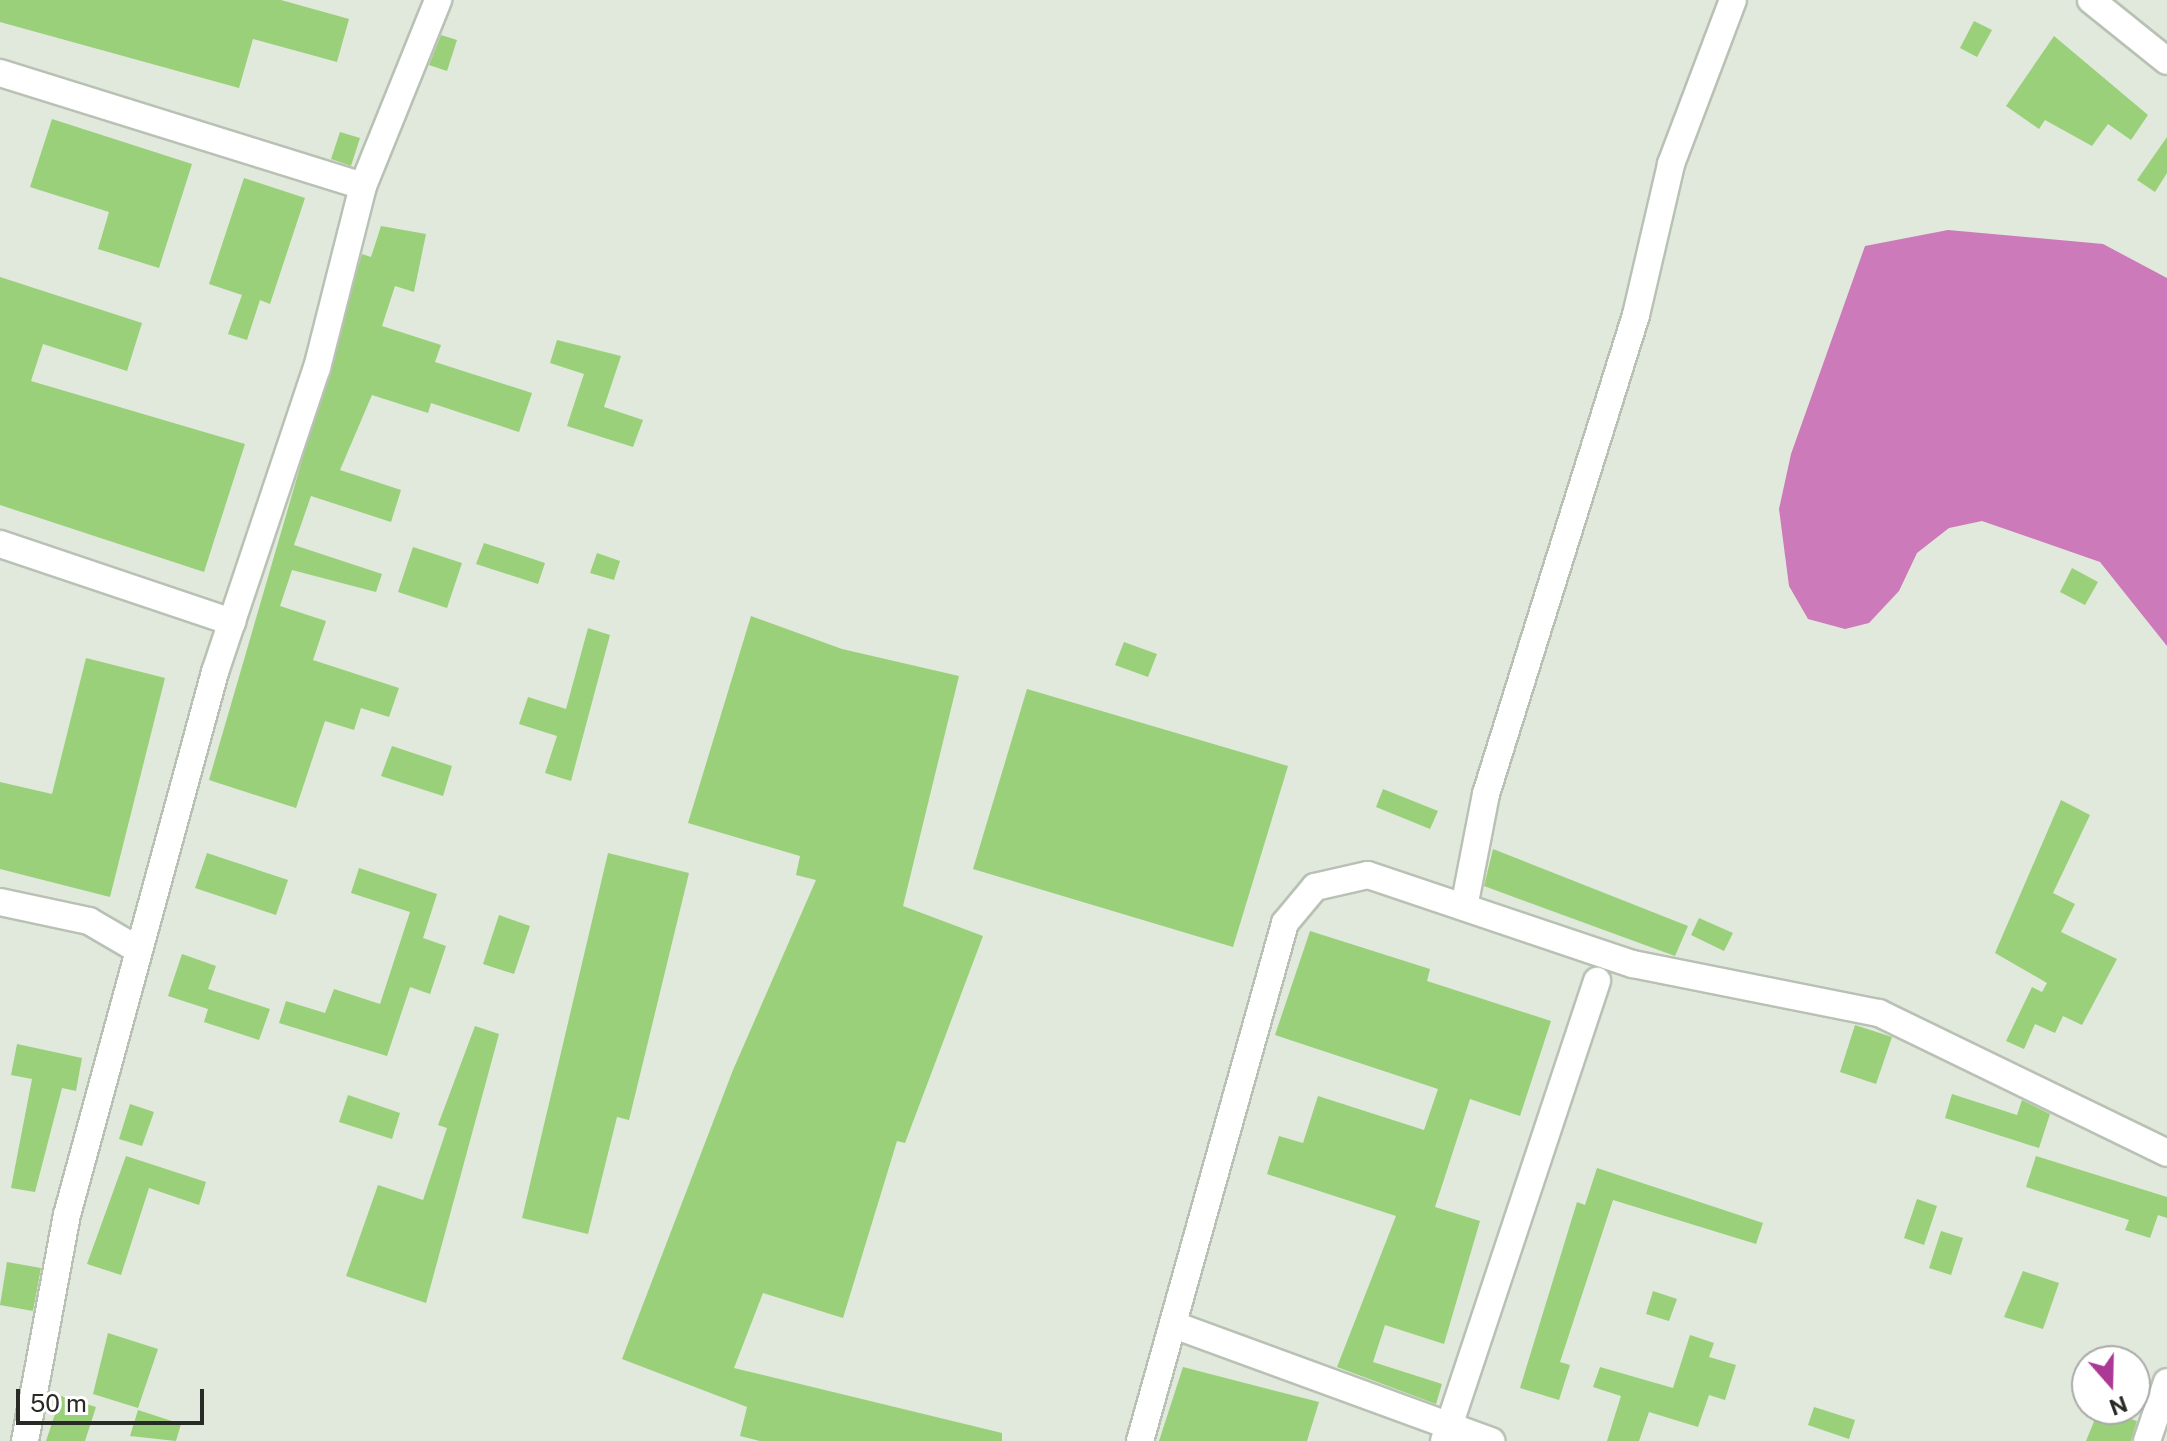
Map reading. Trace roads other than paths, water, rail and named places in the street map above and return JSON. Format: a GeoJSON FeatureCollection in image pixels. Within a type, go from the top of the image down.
{"type":"FeatureCollection","features":[{"type":"Feature","properties":{"kind":"street"},"geometry":{"type":"LineString","coordinates":[[25,1441],[67,1215],[137,949],[232,622],[317,368],[363,186],[438,0]]}},
{"type":"Feature","properties":{"kind":"street"},"geometry":{"type":"LineString","coordinates":[[1465,902],[1486,794],[1627,346],[1671,164],[1733,0]]}},
{"type":"Feature","properties":{"kind":"street"},"geometry":{"type":"LineString","coordinates":[[2091,0],[2167,61]]}},
{"type":"Feature","properties":{"kind":"street"},"geometry":{"type":"LineString","coordinates":[[0,73],[363,186]]}},
{"type":"Feature","properties":{"kind":"street"},"geometry":{"type":"LineString","coordinates":[[0,544],[232,622]]}},
{"type":"Feature","properties":{"kind":"street"},"geometry":{"type":"LineString","coordinates":[[1140,1441],[1285,923],[1300,899],[1315,887],[1368,875],[1465,902],[1633,964],[1879,1013],[2167,1153]]}},
{"type":"Feature","properties":{"kind":"street"},"geometry":{"type":"LineString","coordinates":[[0,902],[89,921],[137,949]]}},
{"type":"Feature","properties":{"kind":"street"},"geometry":{"type":"LineString","coordinates":[[1446,1434],[1597,981]]}},
{"type":"Feature","properties":{"kind":"street"},"geometry":{"type":"LineString","coordinates":[[1174,1325],[1446,1434],[1491,1441]]}},
{"type":"Feature","properties":{"kind":"street"},"geometry":{"type":"LineString","coordinates":[[2147,1441],[2167,1382]]}}]}
